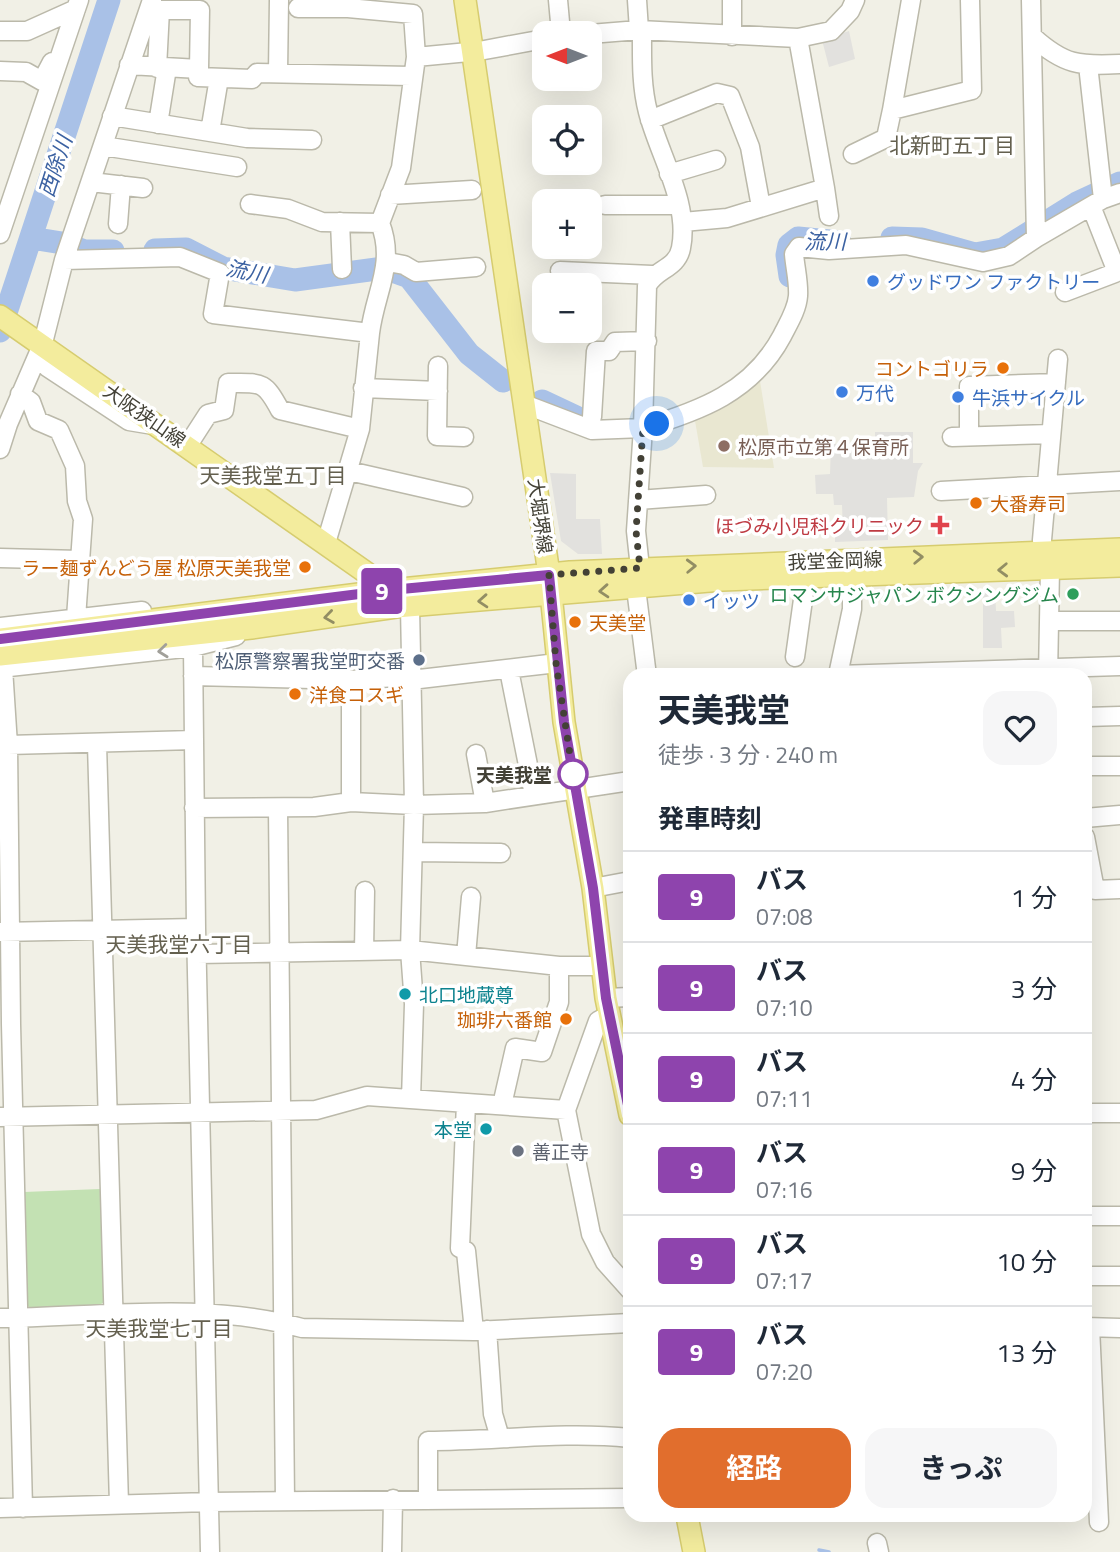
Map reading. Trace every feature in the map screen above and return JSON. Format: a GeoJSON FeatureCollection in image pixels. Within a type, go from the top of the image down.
{"type":"FeatureCollection","features":[{"type":"Feature","properties":{"kind":"main road","name":"大堀堺線"},"geometry":{"type":"LineString","coordinates":[[465,0],[550,585],[556,663],[593,888],[601,966],[623,1080]]}},
{"type":"Feature","properties":{"kind":"main road","name":"大阪狭山線"},"geometry":{"type":"LineString","coordinates":[[0,316],[40,341],[326,543],[399,601]]}},
{"type":"Feature","properties":{"kind":"main road","name":"我堂金岡線"},"geometry":{"type":"LineString","coordinates":[[550,585],[638,578],[1046,560],[1120,549]]}},
{"type":"Feature","properties":{"kind":"main road","name":"我堂金岡線"},"geometry":{"type":"LineString","coordinates":[[1046,560],[1120,566]]}},
{"type":"Feature","properties":{"kind":"main road","name":"我堂金岡線"},"geometry":{"type":"LineString","coordinates":[[638,578],[806,578],[852,568]]}},
{"type":"Feature","properties":{"kind":"main road"},"geometry":{"type":"LineString","coordinates":[[0,639],[194,617],[399,601],[550,585]]}},
{"type":"Feature","properties":{"kind":"main road"},"geometry":{"type":"LineString","coordinates":[[1,663],[251,628],[399,601]]}},
{"type":"Feature","properties":{"kind":"main road"},"geometry":{"type":"LineString","coordinates":[[688,1522],[694,1552]]}},
{"type":"Feature","properties":{"kind":"street"},"geometry":{"type":"LineString","coordinates":[[0,449],[40,341],[152,0]]}},
{"type":"Feature","properties":{"kind":"street"},"geometry":{"type":"LineString","coordinates":[[278,74],[279,0]]}},
{"type":"Feature","properties":{"kind":"street"},"geometry":{"type":"LineString","coordinates":[[558,0],[560,21]]}},
{"type":"Feature","properties":{"kind":"street"},"geometry":{"type":"LineString","coordinates":[[560,271],[652,275],[676,262],[681,250],[680,214],[650,120],[642,81],[638,0]]}},
{"type":"Feature","properties":{"kind":"street"},"geometry":{"type":"LineString","coordinates":[[732,36],[733,0]]}},
{"type":"Feature","properties":{"kind":"street"},"geometry":{"type":"LineString","coordinates":[[602,33],[640,31],[798,38],[831,31],[850,11],[855,0]]}},
{"type":"Feature","properties":{"kind":"street"},"geometry":{"type":"LineString","coordinates":[[852,154],[886,138],[911,0]]}},
{"type":"Feature","properties":{"kind":"street"},"geometry":{"type":"LineString","coordinates":[[892,110],[972,90],[970,0]]}},
{"type":"Feature","properties":{"kind":"street"},"geometry":{"type":"LineString","coordinates":[[1031,0],[1035,231]]}},
{"type":"Feature","properties":{"kind":"street"},"geometry":{"type":"LineString","coordinates":[[0,31],[27,31],[78,4]]}},
{"type":"Feature","properties":{"kind":"street"},"geometry":{"type":"LineString","coordinates":[[0,234],[78,4]]}},
{"type":"Feature","properties":{"kind":"street"},"geometry":{"type":"LineString","coordinates":[[298,8],[348,4],[413,7],[416,57],[411,76],[401,168],[380,223],[387,240],[386,268],[373,306],[360,429],[326,543]]}},
{"type":"Feature","properties":{"kind":"street"},"geometry":{"type":"LineString","coordinates":[[158,124],[162,68],[160,10],[200,10],[198,77],[252,79],[257,73],[411,76]]}},
{"type":"Feature","properties":{"kind":"street"},"geometry":{"type":"LineString","coordinates":[[1033,37],[1066,62],[1088,65],[1120,64]]}},
{"type":"Feature","properties":{"kind":"street"},"geometry":{"type":"LineString","coordinates":[[798,38],[829,216]]}},
{"type":"Feature","properties":{"kind":"street"},"geometry":{"type":"LineString","coordinates":[[416,57],[472,52],[532,41]]}},
{"type":"Feature","properties":{"kind":"street"},"geometry":{"type":"LineString","coordinates":[[0,71],[26,72],[42,81],[50,63],[60,59]]}},
{"type":"Feature","properties":{"kind":"street"},"geometry":{"type":"LineString","coordinates":[[129,65],[199,69]]}},
{"type":"Feature","properties":{"kind":"street"},"geometry":{"type":"LineString","coordinates":[[1065,292],[1118,272],[1103,195],[1088,65]]}},
{"type":"Feature","properties":{"kind":"street"},"geometry":{"type":"LineString","coordinates":[[210,132],[219,78]]}},
{"type":"Feature","properties":{"kind":"street"},"geometry":{"type":"LineString","coordinates":[[650,120],[717,93],[730,96],[750,147],[761,207]]}},
{"type":"Feature","properties":{"kind":"street"},"geometry":{"type":"LineString","coordinates":[[112,117],[247,138],[313,141]]}},
{"type":"Feature","properties":{"kind":"street"},"geometry":{"type":"LineString","coordinates":[[103,146],[237,167]]}},
{"type":"Feature","properties":{"kind":"street"},"geometry":{"type":"LineString","coordinates":[[669,174],[716,160]]}},
{"type":"Feature","properties":{"kind":"street"},"geometry":{"type":"LineString","coordinates":[[88,190],[121,185],[143,188]]}},
{"type":"Feature","properties":{"kind":"street"},"geometry":{"type":"LineString","coordinates":[[118,224],[121,185]]}},
{"type":"Feature","properties":{"kind":"street"},"geometry":{"type":"LineString","coordinates":[[605,205],[727,218],[825,188]]}},
{"type":"Feature","properties":{"kind":"street"},"geometry":{"type":"LineString","coordinates":[[390,195],[472,190]]}},
{"type":"Feature","properties":{"kind":"street"},"geometry":{"type":"LineString","coordinates":[[524,404],[573,425],[592,429],[643,422],[720,400],[744,384],[761,368],[791,318],[798,297],[794,254],[799,247],[829,250],[906,245],[982,262],[1009,256],[1035,231],[1103,195]]}},
{"type":"Feature","properties":{"kind":"street"},"geometry":{"type":"LineString","coordinates":[[250,204],[288,209],[322,222],[380,223]]}},
{"type":"Feature","properties":{"kind":"street"},"geometry":{"type":"LineString","coordinates":[[340,222],[342,269]]}},
{"type":"Feature","properties":{"kind":"street"},"geometry":{"type":"LineString","coordinates":[[65,259],[180,257],[220,273],[213,314],[370,333]]}},
{"type":"Feature","properties":{"kind":"street"},"geometry":{"type":"LineString","coordinates":[[386,268],[404,265],[416,272],[477,267]]}},
{"type":"Feature","properties":{"kind":"street"},"geometry":{"type":"LineString","coordinates":[[646,668],[636,531],[647,341],[645,305],[647,286],[652,275]]}},
{"type":"Feature","properties":{"kind":"street"},"geometry":{"type":"LineString","coordinates":[[592,417],[596,351],[609,351],[615,342],[647,341]]}},
{"type":"Feature","properties":{"kind":"street"},"geometry":{"type":"LineString","coordinates":[[1048,668],[1047,487],[1058,359]]}},
{"type":"Feature","properties":{"kind":"street"},"geometry":{"type":"LineString","coordinates":[[438,366],[437,436],[464,436]]}},
{"type":"Feature","properties":{"kind":"street"},"geometry":{"type":"LineString","coordinates":[[47,367],[129,421],[162,426]]}},
{"type":"Feature","properties":{"kind":"street"},"geometry":{"type":"LineString","coordinates":[[188,445],[208,414],[224,410],[228,383],[261,383],[269,389],[281,410],[360,429]]}},
{"type":"Feature","properties":{"kind":"street"},"geometry":{"type":"LineString","coordinates":[[1051,434],[961,436],[969,386],[1056,383]]}},
{"type":"Feature","properties":{"kind":"street"},"geometry":{"type":"LineString","coordinates":[[363,388],[438,391]]}},
{"type":"Feature","properties":{"kind":"street"},"geometry":{"type":"LineString","coordinates":[[20,394],[31,402],[38,421],[59,430],[75,466],[77,501],[83,519],[76,618]]}},
{"type":"Feature","properties":{"kind":"street"},"geometry":{"type":"LineString","coordinates":[[349,471],[463,497]]}},
{"type":"Feature","properties":{"kind":"street"},"geometry":{"type":"LineString","coordinates":[[941,491],[1120,481]]}},
{"type":"Feature","properties":{"kind":"street"},"geometry":{"type":"LineString","coordinates":[[638,500],[706,495]]}},
{"type":"Feature","properties":{"kind":"street"},"geometry":{"type":"LineString","coordinates":[[0,558],[80,559]]}},
{"type":"Feature","properties":{"kind":"street"},"geometry":{"type":"LineString","coordinates":[[839,668],[852,609],[852,568]]}},
{"type":"Feature","properties":{"kind":"street"},"geometry":{"type":"LineString","coordinates":[[795,657],[806,578]]}},
{"type":"Feature","properties":{"kind":"street"},"geometry":{"type":"LineString","coordinates":[[399,601],[410,678],[414,805],[410,950],[414,1004],[411,1099]]}},
{"type":"Feature","properties":{"kind":"street"},"geometry":{"type":"LineString","coordinates":[[0,627],[182,607],[194,617]]}},
{"type":"Feature","properties":{"kind":"street"},"geometry":{"type":"LineString","coordinates":[[1049,621],[1120,621]]}},
{"type":"Feature","properties":{"kind":"street"},"geometry":{"type":"LineString","coordinates":[[23,1508],[9,1317],[5,757],[1,663],[193,648],[234,638],[251,628]]}},
{"type":"Feature","properties":{"kind":"street"},"geometry":{"type":"LineString","coordinates":[[193,648],[196,928],[210,1552]]}},
{"type":"Feature","properties":{"kind":"street"},"geometry":{"type":"LineString","coordinates":[[193,676],[351,680],[410,678],[509,670],[556,663]]}},
{"type":"Feature","properties":{"kind":"street"},"geometry":{"type":"LineString","coordinates":[[1092,668],[1120,666]]}},
{"type":"Feature","properties":{"kind":"street"},"geometry":{"type":"LineString","coordinates":[[509,670],[534,795]]}},
{"type":"Feature","properties":{"kind":"street"},"geometry":{"type":"LineString","coordinates":[[351,680],[351,802]]}},
{"type":"Feature","properties":{"kind":"street"},"geometry":{"type":"LineString","coordinates":[[1092,717],[1120,716]]}},
{"type":"Feature","properties":{"kind":"street"},"geometry":{"type":"LineString","coordinates":[[5,757],[97,744],[194,740]]}},
{"type":"Feature","properties":{"kind":"street"},"geometry":{"type":"LineString","coordinates":[[97,744],[119,1504]]}},
{"type":"Feature","properties":{"kind":"street"},"geometry":{"type":"LineString","coordinates":[[477,754],[485,803]]}},
{"type":"Feature","properties":{"kind":"street"},"geometry":{"type":"LineString","coordinates":[[1092,766],[1120,766]]}},
{"type":"Feature","properties":{"kind":"street"},"geometry":{"type":"LineString","coordinates":[[194,808],[278,808],[351,802],[414,805],[485,803],[623,782]]}},
{"type":"Feature","properties":{"kind":"street"},"geometry":{"type":"LineString","coordinates":[[278,808],[281,1322],[285,1501]]}},
{"type":"Feature","properties":{"kind":"street"},"geometry":{"type":"LineString","coordinates":[[1092,818],[1120,816]]}},
{"type":"Feature","properties":{"kind":"street"},"geometry":{"type":"LineString","coordinates":[[414,852],[501,853]]}},
{"type":"Feature","properties":{"kind":"street"},"geometry":{"type":"LineString","coordinates":[[1092,874],[1095,890],[1120,889]]}},
{"type":"Feature","properties":{"kind":"street"},"geometry":{"type":"LineString","coordinates":[[593,888],[623,882]]}},
{"type":"Feature","properties":{"kind":"street"},"geometry":{"type":"LineString","coordinates":[[364,951],[365,891]]}},
{"type":"Feature","properties":{"kind":"street"},"geometry":{"type":"LineString","coordinates":[[466,956],[471,897]]}},
{"type":"Feature","properties":{"kind":"street"},"geometry":{"type":"LineString","coordinates":[[5,932],[196,928]]}},
{"type":"Feature","properties":{"kind":"street"},"geometry":{"type":"LineString","coordinates":[[197,954],[410,950],[559,966],[601,966]]}},
{"type":"Feature","properties":{"kind":"street"},"geometry":{"type":"LineString","coordinates":[[502,1105],[514,1048],[542,1052],[559,1002],[559,966]]}},
{"type":"Feature","properties":{"kind":"street"},"geometry":{"type":"LineString","coordinates":[[623,999],[608,1006],[598,1021],[566,1110],[592,1234],[605,1262],[623,1282]]}},
{"type":"Feature","properties":{"kind":"street"},"geometry":{"type":"LineString","coordinates":[[7,1117],[316,1110],[367,1096],[566,1110]]}},
{"type":"Feature","properties":{"kind":"street"},"geometry":{"type":"LineString","coordinates":[[466,1103],[460,1248],[466,1251],[493,1414],[500,1437]]}},
{"type":"Feature","properties":{"kind":"street"},"geometry":{"type":"LineString","coordinates":[[1092,1113],[1120,1113]]}},
{"type":"Feature","properties":{"kind":"street"},"geometry":{"type":"LineString","coordinates":[[1092,1216],[1120,1216]]}},
{"type":"Feature","properties":{"kind":"street"},"geometry":{"type":"LineString","coordinates":[[1092,1276],[1120,1276]]}},
{"type":"Feature","properties":{"kind":"street"},"geometry":{"type":"LineString","coordinates":[[9,1317],[205,1313],[281,1322],[302,1328],[480,1330],[623,1323]]}},
{"type":"Feature","properties":{"kind":"street"},"geometry":{"type":"LineString","coordinates":[[1092,1327],[1120,1328]]}},
{"type":"Feature","properties":{"kind":"street"},"geometry":{"type":"LineString","coordinates":[[1092,1408],[1099,1522]]}},
{"type":"Feature","properties":{"kind":"street"},"geometry":{"type":"LineString","coordinates":[[428,1499],[428,1441],[492,1441],[500,1437],[557,1434],[583,1438],[623,1438]]}},
{"type":"Feature","properties":{"kind":"street"},"geometry":{"type":"LineString","coordinates":[[0,1508],[393,1499],[623,1498]]}},
{"type":"Feature","properties":{"kind":"street"},"geometry":{"type":"LineString","coordinates":[[392,1552],[393,1499]]}},
{"type":"Feature","properties":{"kind":"shaded area"},"geometry":{"type":"Polygon","coordinates":[[[849,31],[855,59],[829,67],[822,40],[849,31]]]}},
{"type":"Feature","properties":{"kind":"shaded area"},"geometry":{"type":"Polygon","coordinates":[[[760,381],[774,468],[703,467],[694,415],[760,381]]]}},
{"type":"Feature","properties":{"kind":"shaded area"},"geometry":{"type":"Polygon","coordinates":[[[875,432],[913,432],[913,463],[923,463],[918,471],[914,497],[887,498],[888,540],[835,542],[835,531],[843,531],[842,505],[834,505],[833,494],[816,494],[815,475],[830,474],[831,444],[875,443],[875,432]]]}},
{"type":"Feature","properties":{"kind":"shaded area"},"geometry":{"type":"Polygon","coordinates":[[[550,473],[576,474],[576,519],[600,519],[602,554],[578,554],[561,541],[550,473]]]}},
{"type":"Feature","properties":{"kind":"shaded area"},"geometry":{"type":"Polygon","coordinates":[[[983,590],[995,590],[996,611],[1014,611],[1015,627],[1001,628],[1002,648],[983,648],[983,590]]]}},
{"type":"Feature","properties":{"kind":"green space"},"geometry":{"type":"Polygon","coordinates":[[[100,1189],[104,1302],[97,1307],[30,1308],[27,1305],[24,1192],[100,1189]]]}},
{"type":"Feature","properties":{"kind":"waterway","name":"西除川"},"geometry":{"type":"LineString","coordinates":[[0,331],[109,0]]}},
{"type":"Feature","properties":{"kind":"waterway","name":"流川"},"geometry":{"type":"LineString","coordinates":[[892,238],[922,239],[975,254],[1003,249],[1077,203],[1120,183]]}},
{"type":"Feature","properties":{"kind":"waterway","name":"流川"},"geometry":{"type":"LineString","coordinates":[[31,238],[62,243],[85,251],[113,251]]}},
{"type":"Feature","properties":{"kind":"waterway","name":"流川"},"geometry":{"type":"LineString","coordinates":[[790,276],[787,255],[789,245],[798,238],[840,242]]}},
{"type":"Feature","properties":{"kind":"waterway","name":"流川"},"geometry":{"type":"LineString","coordinates":[[155,250],[186,249],[223,268],[295,280],[384,268],[409,277],[469,354],[503,381]]}},
{"type":"Feature","properties":{"kind":"waterway","name":"流川"},"geometry":{"type":"LineString","coordinates":[[542,401],[576,417]]}},
{"type":"Feature","properties":{"kind":"waterway"},"geometry":{"type":"LineString","coordinates":[[819,1550],[829,1552]]}},
{"type":"Feature","properties":{"kind":"bus line","name":"9"},"geometry":{"type":"LineString","coordinates":[[0,639],[194,617],[391,590],[549,575],[564,722],[593,888],[606,998],[623,1078]]}},
{"type":"Feature","properties":{"kind":"place","name":"グッドワン ファクトリー"},"geometry":{"type":"Point","coordinates":[873,281]}},
{"type":"Feature","properties":{"kind":"place","name":"コントゴリラ"},"geometry":{"type":"Point","coordinates":[1003,368]}},
{"type":"Feature","properties":{"kind":"place","name":"万代"},"geometry":{"type":"Point","coordinates":[842,392]}},
{"type":"Feature","properties":{"kind":"place","name":"牛浜サイクル"},"geometry":{"type":"Point","coordinates":[958,397]}},
{"type":"Feature","properties":{"kind":"place","name":"松原市立第４保育所"},"geometry":{"type":"Point","coordinates":[724,446]}},
{"type":"Feature","properties":{"kind":"place","name":"大番寿司"},"geometry":{"type":"Point","coordinates":[976,503]}},
{"type":"Feature","properties":{"kind":"place","name":"ほづみ小児科クリニック"},"geometry":{"type":"Point","coordinates":[940,525]}},
{"type":"Feature","properties":{"kind":"place","name":"ラー麺ずんどう屋 松原天美我堂"},"geometry":{"type":"Point","coordinates":[305,567]}},
{"type":"Feature","properties":{"kind":"place","name":"ロマンサジャパン ボクシングジム"},"geometry":{"type":"Point","coordinates":[1073,594]}},
{"type":"Feature","properties":{"kind":"place","name":"イッツ"},"geometry":{"type":"Point","coordinates":[689,600]}},
{"type":"Feature","properties":{"kind":"place","name":"天美堂"},"geometry":{"type":"Point","coordinates":[575,622]}},
{"type":"Feature","properties":{"kind":"place","name":"松原警察署我堂町交番"},"geometry":{"type":"Point","coordinates":[419,660]}},
{"type":"Feature","properties":{"kind":"place","name":"洋食コスギ"},"geometry":{"type":"Point","coordinates":[295,694]}},
{"type":"Feature","properties":{"kind":"place","name":"天美我堂"},"geometry":{"type":"Point","coordinates":[573,774]}},
{"type":"Feature","properties":{"kind":"place","name":"北口地蔵尊"},"geometry":{"type":"Point","coordinates":[405,994]}},
{"type":"Feature","properties":{"kind":"place","name":"珈琲六番館"},"geometry":{"type":"Point","coordinates":[566,1019]}},
{"type":"Feature","properties":{"kind":"place","name":"本堂"},"geometry":{"type":"Point","coordinates":[486,1129]}},
{"type":"Feature","properties":{"kind":"place","name":"善正寺"},"geometry":{"type":"Point","coordinates":[518,1151]}},
{"type":"Feature","properties":{"kind":"district","name":"北新町五丁目"},"geometry":{"type":"Point","coordinates":[952,145]}},
{"type":"Feature","properties":{"kind":"district","name":"天美我堂五丁目"},"geometry":{"type":"Point","coordinates":[273,475]}},
{"type":"Feature","properties":{"kind":"district","name":"天美我堂六丁目"},"geometry":{"type":"Point","coordinates":[179,944]}},
{"type":"Feature","properties":{"kind":"district","name":"天美我堂七丁目"},"geometry":{"type":"Point","coordinates":[159,1328]}},
{"type":"Feature","properties":{"kind":"route"},"geometry":{"type":"LineString","coordinates":[[573,774],[574,781],[556,663],[549,575],[640,568],[636,531],[643,428],[657,424]]}}]}
